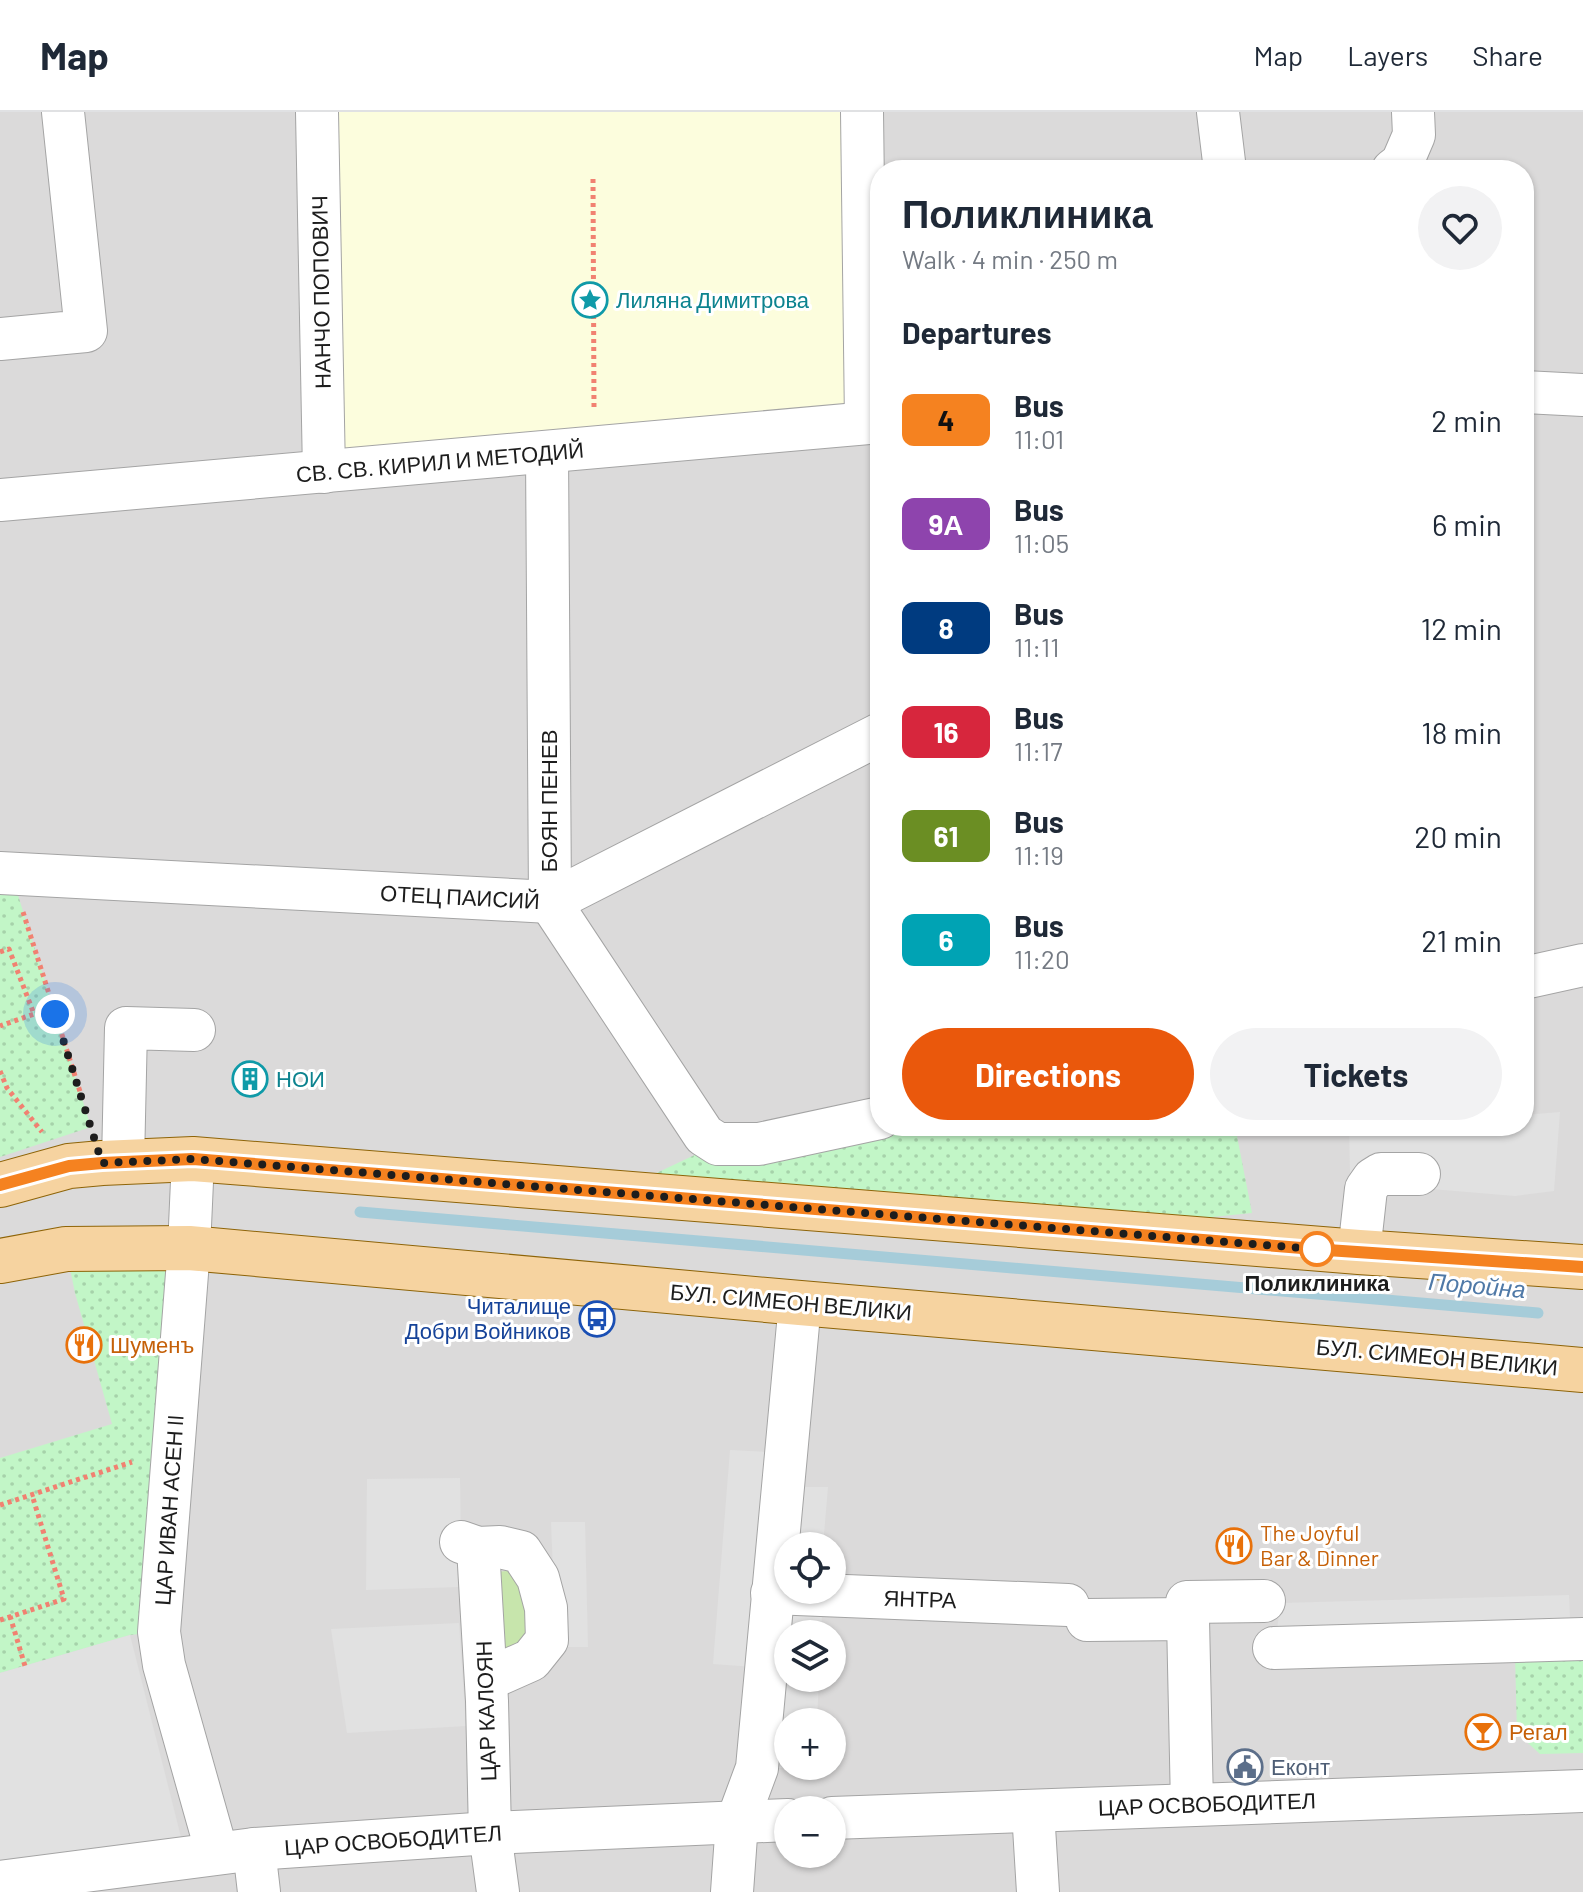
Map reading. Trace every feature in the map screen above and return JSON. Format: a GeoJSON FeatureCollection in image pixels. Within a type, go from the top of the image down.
{"type":"FeatureCollection","features":[{"type":"Feature","properties":{"kind":"main road"},"geometry":{"type":"LineString","coordinates":[[0,1185],[98,1164],[193,1159],[1583,1267]]}},
{"type":"Feature","properties":{"kind":"main road","name":"БУЛ. СИМЕОН ВЕЛИКИ"},"geometry":{"type":"LineString","coordinates":[[0,1261],[66,1249],[189,1248],[1583,1370]]}},
{"type":"Feature","properties":{"kind":"street"},"geometry":{"type":"LineString","coordinates":[[0,339],[86,331],[63,112]]}},
{"type":"Feature","properties":{"kind":"street","name":"НАНЧО ПОПОВИЧ"},"geometry":{"type":"LineString","coordinates":[[317,112],[324,472]]}},
{"type":"Feature","properties":{"kind":"street"},"geometry":{"type":"LineString","coordinates":[[862,112],[870,337]]}},
{"type":"Feature","properties":{"kind":"street"},"geometry":{"type":"LineString","coordinates":[[1218,112],[1224,160]]}},
{"type":"Feature","properties":{"kind":"street"},"geometry":{"type":"LineString","coordinates":[[1403,160],[1414,135],[1413,112]]}},
{"type":"Feature","properties":{"kind":"street"},"geometry":{"type":"LineString","coordinates":[[1534,393],[1583,395]]}},
{"type":"Feature","properties":{"kind":"street","name":"СВ. СВ. КИРИЛ И МЕТОДИЙ"},"geometry":{"type":"LineString","coordinates":[[0,500],[870,422]]}},
{"type":"Feature","properties":{"kind":"street","name":"БОЯН ПЕНЕВ"},"geometry":{"type":"LineString","coordinates":[[547,452],[550,902],[704,1135],[718,1144],[759,1144],[870,1120]]}},
{"type":"Feature","properties":{"kind":"street","name":"ОТЕЦ ПАИСИЙ"},"geometry":{"type":"LineString","coordinates":[[6,873],[550,902],[870,739]]}},
{"type":"Feature","properties":{"kind":"street"},"geometry":{"type":"LineString","coordinates":[[1534,976],[1583,965]]}},
{"type":"Feature","properties":{"kind":"street"},"geometry":{"type":"LineString","coordinates":[[98,1164],[126,1028],[194,1030]]}},
{"type":"Feature","properties":{"kind":"street","name":"ЦАР ИВАН АСЕН II"},"geometry":{"type":"LineString","coordinates":[[193,1159],[159,1632],[164,1665],[235,1851],[259,1892]]}},
{"type":"Feature","properties":{"kind":"street"},"geometry":{"type":"LineString","coordinates":[[1359,1252],[1368,1185],[1381,1174],[1419,1174]]}},
{"type":"Feature","properties":{"kind":"street"},"geometry":{"type":"LineString","coordinates":[[732,1892],[737,1822],[757,1768],[800,1303]]}},
{"type":"Feature","properties":{"kind":"street","name":"ЦАР КАЛОЯН"},"geometry":{"type":"LineString","coordinates":[[479,1694],[531,1660],[547,1640],[546,1608],[538,1578],[521,1552],[470,1545],[479,1694],[490,1833],[498,1892]]}},
{"type":"Feature","properties":{"kind":"street","name":"ЯНТРА"},"geometry":{"type":"LineString","coordinates":[[772,1593],[1188,1619]]}},
{"type":"Feature","properties":{"kind":"street"},"geometry":{"type":"LineString","coordinates":[[1192,1805],[1187,1602],[1264,1601]]}},
{"type":"Feature","properties":{"kind":"street"},"geometry":{"type":"LineString","coordinates":[[1274,1648],[1583,1639]]}},
{"type":"Feature","properties":{"kind":"street","name":"ЦАР ОСВОБОДИТЕЛ"},"geometry":{"type":"LineString","coordinates":[[846,1818],[1583,1791]]}},
{"type":"Feature","properties":{"kind":"street"},"geometry":{"type":"LineString","coordinates":[[1033,1811],[1038,1892]]}},
{"type":"Feature","properties":{"kind":"street","name":"ЦАР ОСВОБОДИТЕЛ"},"geometry":{"type":"LineString","coordinates":[[0,1882],[235,1851],[490,1833],[774,1821]]}},
{"type":"Feature","properties":{"kind":"path"},"geometry":{"type":"LineString","coordinates":[[593,179],[594,413]]}},
{"type":"Feature","properties":{"kind":"path"},"geometry":{"type":"LineString","coordinates":[[6,873],[98,1164]]}},
{"type":"Feature","properties":{"kind":"path"},"geometry":{"type":"LineString","coordinates":[[0,952],[9,949],[34,1014],[0,1026]]}},
{"type":"Feature","properties":{"kind":"path"},"geometry":{"type":"LineString","coordinates":[[0,1071],[7,1088],[98,1164]]}},
{"type":"Feature","properties":{"kind":"path"},"geometry":{"type":"LineString","coordinates":[[0,1505],[173,1449]]}},
{"type":"Feature","properties":{"kind":"path"},"geometry":{"type":"LineString","coordinates":[[0,1620],[64,1599],[32,1495]]}},
{"type":"Feature","properties":{"kind":"path"},"geometry":{"type":"LineString","coordinates":[[10,1616],[25,1666]]}},
{"type":"Feature","properties":{"kind":"shaded area"},"geometry":{"type":"Polygon","coordinates":[[[0,112],[1583,112],[1583,1892],[0,1892],[0,112]]]}},
{"type":"Feature","properties":{"kind":"shaded area"},"geometry":{"type":"Polygon","coordinates":[[[317,112],[862,112],[866,423],[324,472],[317,112]]]}},
{"type":"Feature","properties":{"kind":"shaded area"},"geometry":{"type":"Polygon","coordinates":[[[1560,1112],[1554,1191],[1515,1196],[1419,1188],[1350,1174],[1349,1136],[1534,1136],[1534,1114],[1560,1112]]]}},
{"type":"Feature","properties":{"kind":"shaded area"},"geometry":{"type":"Polygon","coordinates":[[[730,1450],[785,1453],[782,1487],[828,1487],[824,1532],[774,1532],[774,1602],[771,1614],[822,1616],[822,1620],[774,1620],[774,1692],[818,1692],[818,1708],[774,1708],[774,1768],[757,1768],[766,1668],[713,1664],[730,1450]]]}},
{"type":"Feature","properties":{"kind":"shaded area"},"geometry":{"type":"Polygon","coordinates":[[[460,1478],[459,1587],[366,1590],[367,1479],[460,1478]]]}},
{"type":"Feature","properties":{"kind":"shaded area"},"geometry":{"type":"Polygon","coordinates":[[[551,1522],[585,1522],[588,1647],[556,1647],[551,1522]]]}},
{"type":"Feature","properties":{"kind":"shaded area"},"geometry":{"type":"Polygon","coordinates":[[[1569,1595],[1571,1640],[1274,1648],[1281,1603],[1569,1595]]]}},
{"type":"Feature","properties":{"kind":"shaded area"},"geometry":{"type":"Polygon","coordinates":[[[459,1623],[466,1726],[347,1733],[331,1629],[459,1623]]]}},
{"type":"Feature","properties":{"kind":"shaded area"},"geometry":{"type":"Polygon","coordinates":[[[130,1635],[186,1857],[0,1882],[0,1673],[130,1635]]]}},
{"type":"Feature","properties":{"kind":"green space"},"geometry":{"type":"Polygon","coordinates":[[[0,873],[11,873],[91,1127],[0,1157],[0,873]]]}},
{"type":"Feature","properties":{"kind":"green space"},"geometry":{"type":"Polygon","coordinates":[[[870,1127],[870,1136],[1237,1136],[1252,1213],[1182,1220],[648,1177],[718,1144],[870,1127]]]}},
{"type":"Feature","properties":{"kind":"green space"},"geometry":{"type":"Polygon","coordinates":[[[189,1248],[159,1632],[130,1635],[0,1673],[0,1458],[112,1424],[75,1293],[66,1249],[189,1248]]]}},
{"type":"Feature","properties":{"kind":"green space"},"geometry":{"type":"Polygon","coordinates":[[[517,1570],[533,1635],[500,1654],[495,1572],[517,1570]]]}},
{"type":"Feature","properties":{"kind":"green space"},"geometry":{"type":"Polygon","coordinates":[[[1583,1653],[1583,1753],[1540,1754],[1517,1733],[1515,1655],[1583,1653]]]}},
{"type":"Feature","properties":{"kind":"waterway","name":"Поройна"},"geometry":{"type":"LineString","coordinates":[[360,1212],[1538,1313]]}},
{"type":"Feature","properties":{"kind":"bus line","name":"4"},"geometry":{"type":"LineString","coordinates":[[0,1185],[69,1166],[193,1159],[1327,1250],[1583,1267]]}},
{"type":"Feature","properties":{"kind":"place","name":"Лиляна Димитрова"},"geometry":{"type":"Point","coordinates":[590,300]}},
{"type":"Feature","properties":{"kind":"place","name":"НОИ"},"geometry":{"type":"Point","coordinates":[250,1079]}},
{"type":"Feature","properties":{"kind":"place","name":"Поликлиника"},"geometry":{"type":"Point","coordinates":[1317,1249]}},
{"type":"Feature","properties":{"kind":"place","name":"Читалище Добри Войников"},"geometry":{"type":"Point","coordinates":[597,1319]}},
{"type":"Feature","properties":{"kind":"place","name":"Шуменъ"},"geometry":{"type":"Point","coordinates":[84,1345]}},
{"type":"Feature","properties":{"kind":"place","name":"The Joyful Bar & Dinner"},"geometry":{"type":"Point","coordinates":[1234,1546]}},
{"type":"Feature","properties":{"kind":"place","name":"Регал"},"geometry":{"type":"Point","coordinates":[1483,1732]}},
{"type":"Feature","properties":{"kind":"place","name":"Еконт"},"geometry":{"type":"Point","coordinates":[1245,1767]}},
{"type":"Feature","properties":{"kind":"route"},"geometry":{"type":"LineString","coordinates":[[55,1014],[102,1163],[193,1159],[1327,1250],[1317,1249]]}}]}
